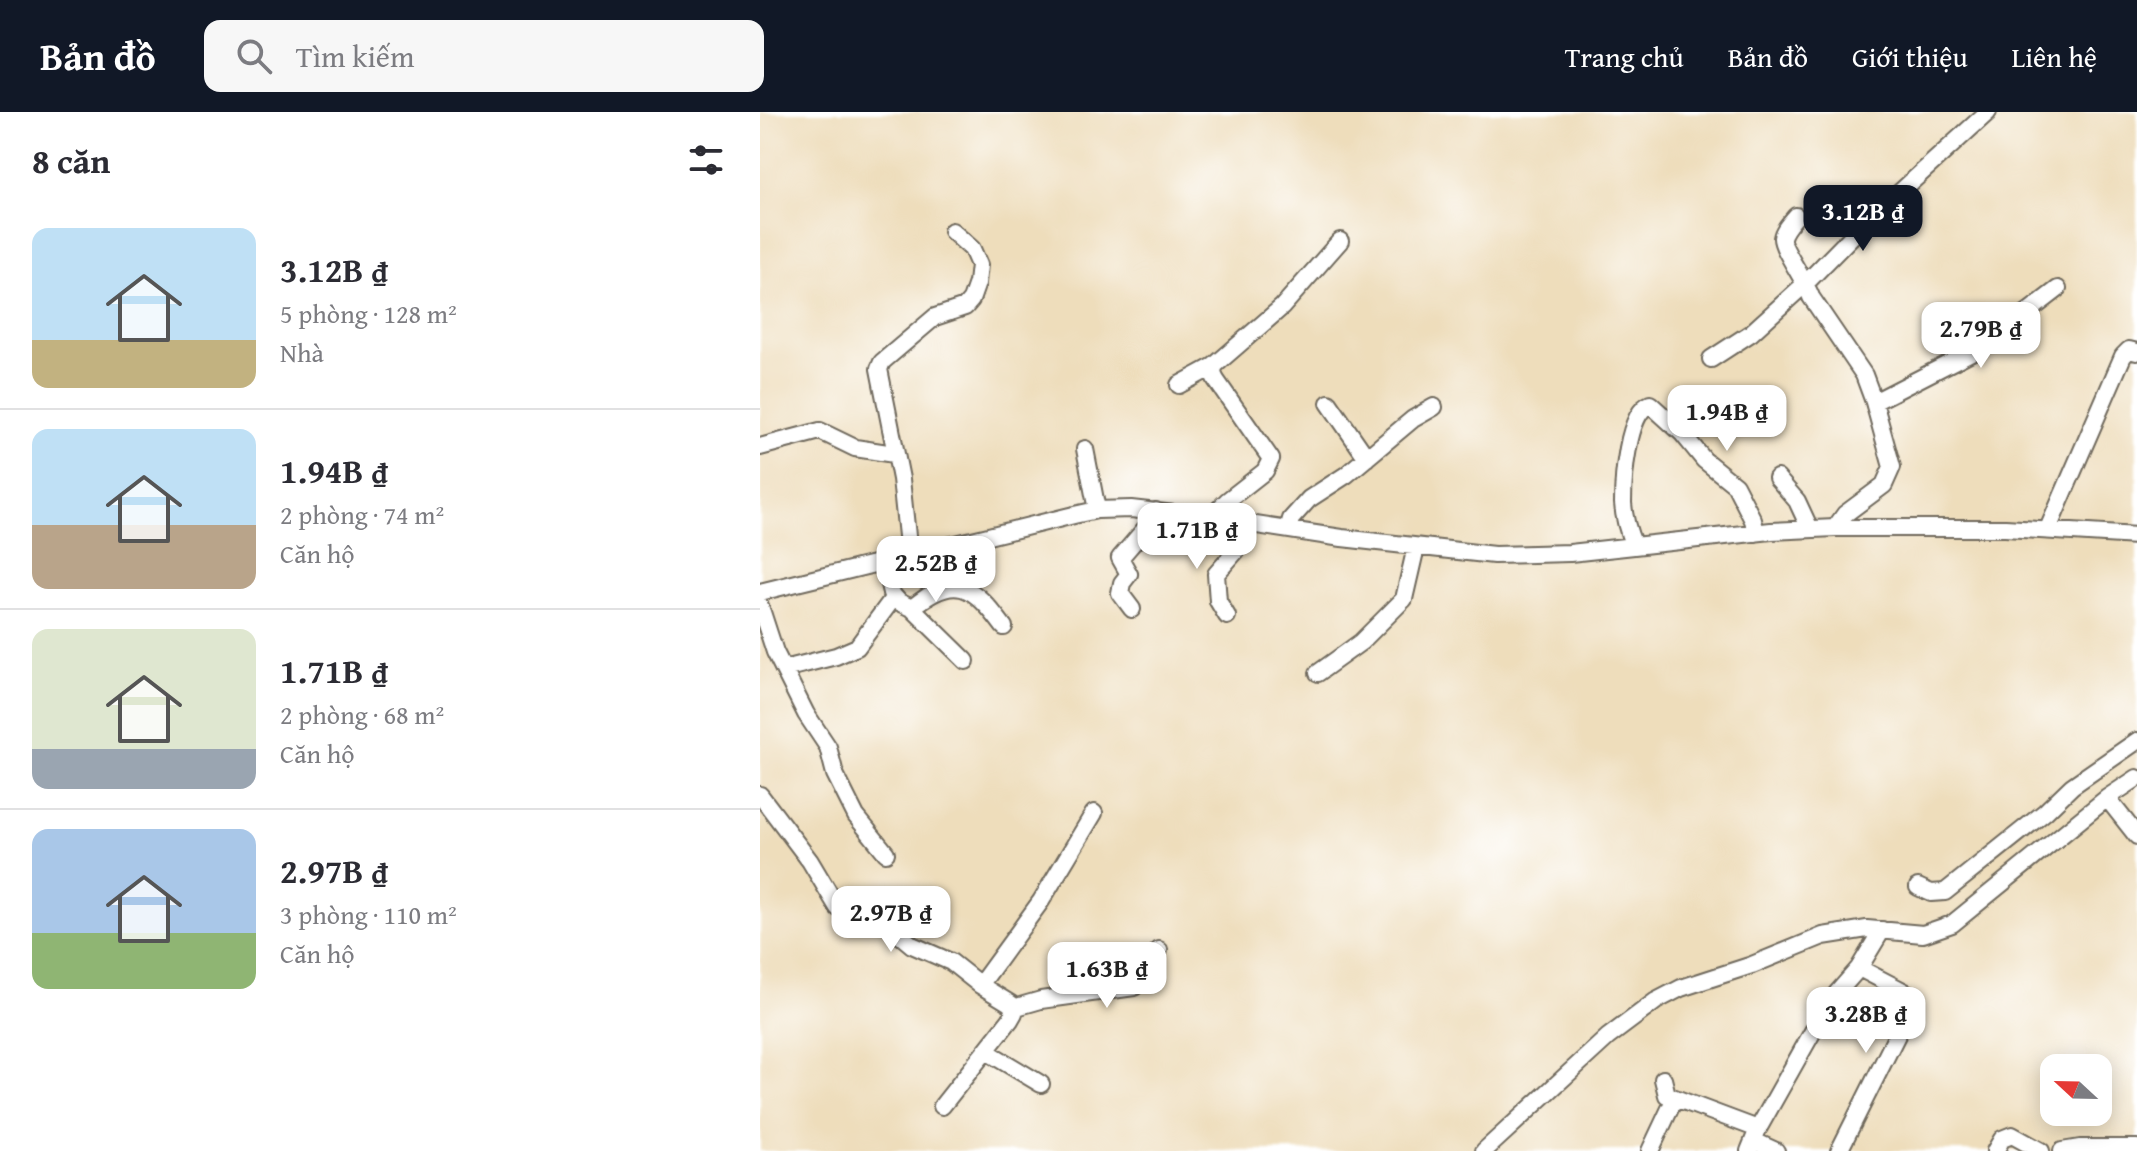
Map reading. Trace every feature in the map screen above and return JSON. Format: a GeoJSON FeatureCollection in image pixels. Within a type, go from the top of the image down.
{"type":"FeatureCollection","features":[{"type":"Feature","properties":{"kind":"street"},"geometry":{"type":"LineString","coordinates":[[1711,359],[1751,333],[1988,112]]}},
{"type":"Feature","properties":{"kind":"street"},"geometry":{"type":"LineString","coordinates":[[1796,216],[1781,240],[1811,297],[1864,375],[1892,467],[1884,485],[1845,514],[1835,528]]}},
{"type":"Feature","properties":{"kind":"street"},"geometry":{"type":"LineString","coordinates":[[909,555],[901,479],[879,377],[882,362],[935,317],[965,307],[977,283],[979,265],[976,257],[972,249],[952,231]]}},
{"type":"Feature","properties":{"kind":"street"},"geometry":{"type":"LineString","coordinates":[[1179,385],[1214,366],[1220,358],[1249,339],[1282,307],[1340,241]]}},
{"type":"Feature","properties":{"kind":"street"},"geometry":{"type":"LineString","coordinates":[[1874,402],[1985,345],[2058,289]]}},
{"type":"Feature","properties":{"kind":"street"},"geometry":{"type":"LineString","coordinates":[[2048,529],[2123,356],[2129,350],[2137,352]]}},
{"type":"Feature","properties":{"kind":"street"},"geometry":{"type":"LineString","coordinates":[[1210,518],[1265,471],[1271,459],[1216,380],[1214,366]]}},
{"type":"Feature","properties":{"kind":"street"},"geometry":{"type":"LineString","coordinates":[[1329,403],[1367,458]]}},
{"type":"Feature","properties":{"kind":"street"},"geometry":{"type":"LineString","coordinates":[[1634,546],[1623,505],[1626,456],[1641,410],[1650,404],[1682,433],[1704,460],[1735,485],[1753,520],[1756,533]]}},
{"type":"Feature","properties":{"kind":"street"},"geometry":{"type":"LineString","coordinates":[[1288,529],[1291,519],[1309,499],[1367,458],[1413,419],[1434,407]]}},
{"type":"Feature","properties":{"kind":"street"},"geometry":{"type":"LineString","coordinates":[[760,447],[820,431],[855,448],[894,454]]}},
{"type":"Feature","properties":{"kind":"street"},"geometry":{"type":"LineString","coordinates":[[1085,449],[1097,510]]}},
{"type":"Feature","properties":{"kind":"street"},"geometry":{"type":"LineString","coordinates":[[1777,478],[1797,501],[1810,529]]}},
{"type":"Feature","properties":{"kind":"street"},"geometry":{"type":"LineString","coordinates":[[760,592],[1097,510],[1156,511],[1494,555],[1535,555],[1835,528],[2048,529],[2137,536]]}},
{"type":"Feature","properties":{"kind":"street"},"geometry":{"type":"LineString","coordinates":[[1132,609],[1120,593],[1122,583],[1129,574],[1120,558],[1151,522],[1156,511]]}},
{"type":"Feature","properties":{"kind":"street"},"geometry":{"type":"LineString","coordinates":[[1227,616],[1218,601],[1216,574],[1236,551],[1244,523]]}},
{"type":"Feature","properties":{"kind":"street"},"geometry":{"type":"LineString","coordinates":[[1318,673],[1361,642],[1404,599],[1416,547]]}},
{"type":"Feature","properties":{"kind":"street"},"geometry":{"type":"LineString","coordinates":[[884,562],[894,597],[912,608],[966,661]]}},
{"type":"Feature","properties":{"kind":"street"},"geometry":{"type":"LineString","coordinates":[[912,608],[928,594],[952,585],[958,586],[982,600],[1004,627]]}},
{"type":"Feature","properties":{"kind":"street"},"geometry":{"type":"LineString","coordinates":[[784,669],[836,656],[857,647],[894,597]]}},
{"type":"Feature","properties":{"kind":"street"},"geometry":{"type":"LineString","coordinates":[[760,606],[784,669],[806,714],[828,747],[835,774],[856,816],[886,853]]}},
{"type":"Feature","properties":{"kind":"street"},"geometry":{"type":"LineString","coordinates":[[1918,887],[1931,893],[1945,892],[2045,812],[2072,786],[2137,741]]}},
{"type":"Feature","properties":{"kind":"street"},"geometry":{"type":"LineString","coordinates":[[1484,1151],[1608,1037],[1656,1001],[1691,984],[1752,965],[1823,936],[1846,931],[1882,930],[1923,934],[1952,924],[2107,798],[2137,778]]}},
{"type":"Feature","properties":{"kind":"street"},"geometry":{"type":"LineString","coordinates":[[760,795],[810,861],[838,908],[850,914],[864,911],[877,916],[912,945],[951,962],[1013,1008]]}},
{"type":"Feature","properties":{"kind":"street"},"geometry":{"type":"LineString","coordinates":[[2107,798],[2137,836]]}},
{"type":"Feature","properties":{"kind":"street"},"geometry":{"type":"LineString","coordinates":[[980,985],[1041,901],[1094,813]]}},
{"type":"Feature","properties":{"kind":"street"},"geometry":{"type":"LineString","coordinates":[[1754,1140],[1821,1017],[1859,968],[1882,930]]}},
{"type":"Feature","properties":{"kind":"street"},"geometry":{"type":"LineString","coordinates":[[1013,1008],[1041,1000],[1134,987],[1159,950]]}},
{"type":"Feature","properties":{"kind":"street"},"geometry":{"type":"LineString","coordinates":[[1839,1151],[1910,1009],[1907,993],[1859,968]]}},
{"type":"Feature","properties":{"kind":"street"},"geometry":{"type":"LineString","coordinates":[[942,1106],[1010,1020],[1013,1008]]}},
{"type":"Feature","properties":{"kind":"street"},"geometry":{"type":"LineString","coordinates":[[986,1051],[1041,1084]]}},
{"type":"Feature","properties":{"kind":"street"},"geometry":{"type":"LineString","coordinates":[[1663,1079],[1666,1094],[1776,1151]]}},
{"type":"Feature","properties":{"kind":"street"},"geometry":{"type":"LineString","coordinates":[[1650,1151],[1675,1098]]}},
{"type":"Feature","properties":{"kind":"street"},"geometry":{"type":"LineString","coordinates":[[1995,1151],[2002,1139],[2012,1135],[2041,1151]]}},
{"type":"Feature","properties":{"kind":"street"},"geometry":{"type":"LineString","coordinates":[[2062,1151],[2137,1148]]}}]}
